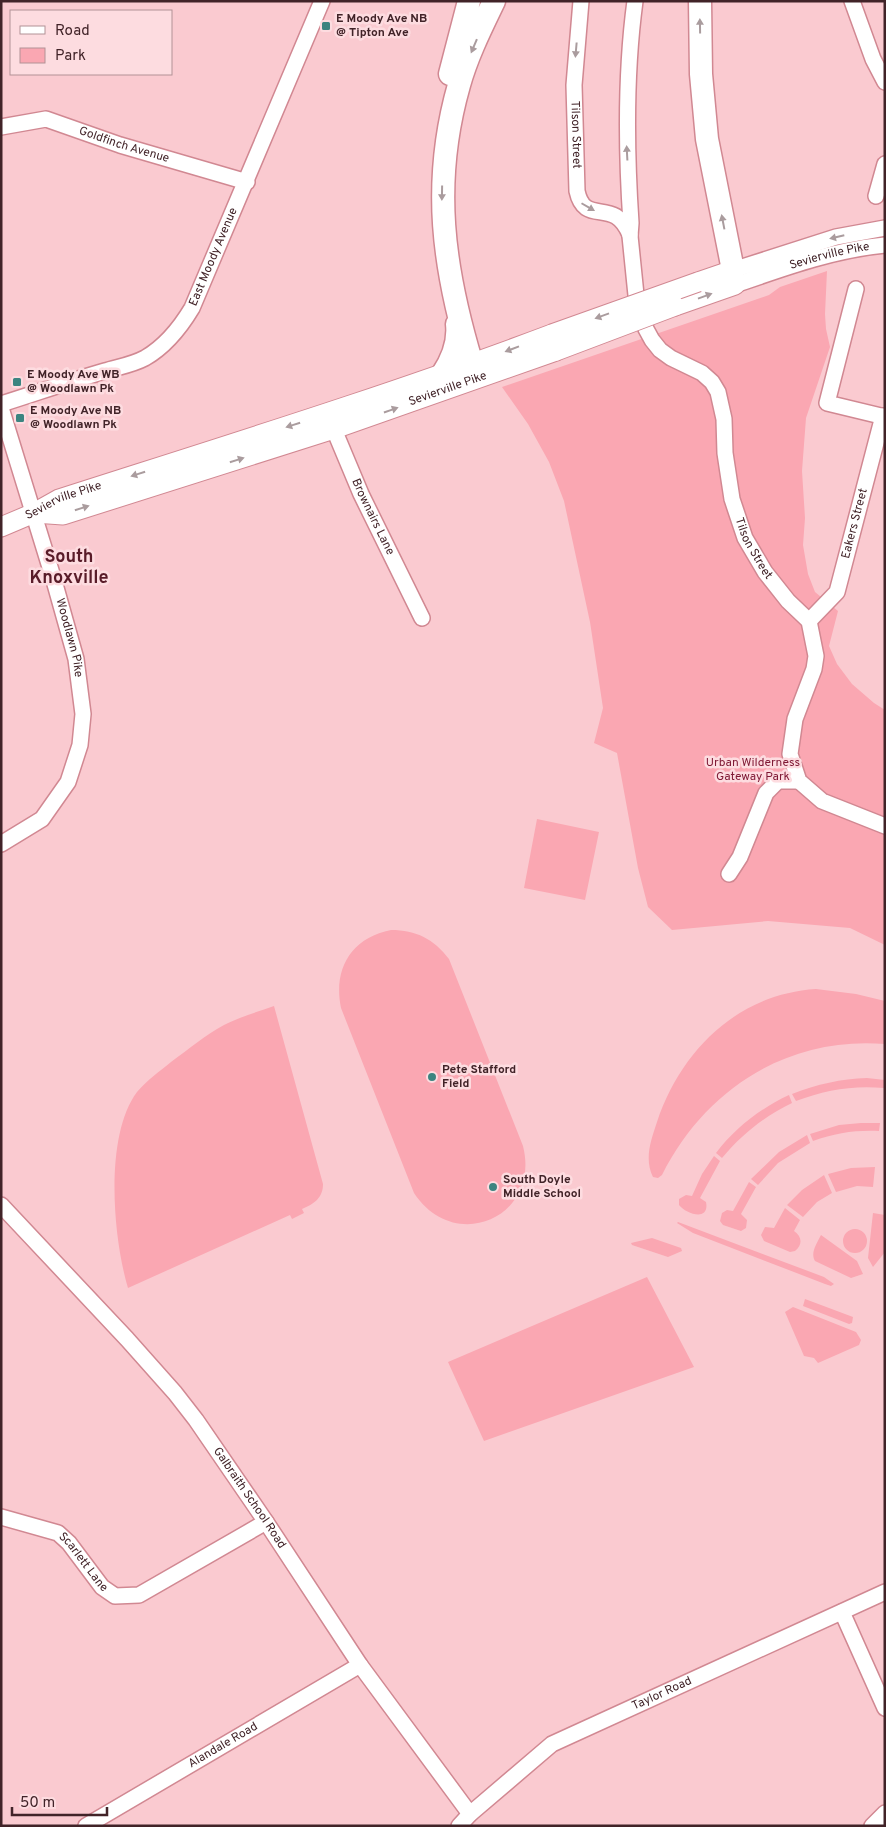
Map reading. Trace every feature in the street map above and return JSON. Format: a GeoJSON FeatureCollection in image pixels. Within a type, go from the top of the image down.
{"type":"FeatureCollection","features":[{"type":"Feature","properties":{"kind":"highway"},"geometry":{"type":"LineString","coordinates":[[469,1],[459,35],[445,100],[442,198],[443,227],[449,278],[475,372]]}},
{"type":"Feature","properties":{"kind":"highway"},"geometry":{"type":"LineString","coordinates":[[445,144],[459,84],[473,46],[494,1]]}},
{"type":"Feature","properties":{"kind":"highway"},"geometry":{"type":"LineString","coordinates":[[700,1],[702,82],[707,139],[734,277]]}},
{"type":"Feature","properties":{"kind":"highway"},"geometry":{"type":"LineString","coordinates":[[442,375],[447,367],[458,335],[455,303]]}},
{"type":"Feature","properties":{"kind":"main road","name":"Sevierville Pike"},"geometry":{"type":"LineString","coordinates":[[34,513],[59,499],[331,421],[475,372],[554,342],[698,282],[734,277]]}},
{"type":"Feature","properties":{"kind":"main road","name":"Sevierville Pike"},"geometry":{"type":"LineString","coordinates":[[554,342],[675,306],[734,277]]}},
{"type":"Feature","properties":{"kind":"main road","name":"Sevierville Pike"},"geometry":{"type":"LineString","coordinates":[[331,421],[442,375],[475,372]]}},
{"type":"Feature","properties":{"kind":"main road"},"geometry":{"type":"LineString","coordinates":[[1,527],[34,513]]}},
{"type":"Feature","properties":{"kind":"street","name":"Tilson Street"},"geometry":{"type":"LineString","coordinates":[[581,1],[574,85],[577,191],[580,202],[586,208],[598,212],[611,212],[622,221],[630,236]]}},
{"type":"Feature","properties":{"kind":"street","name":"Tilson Street"},"geometry":{"type":"LineString","coordinates":[[635,1],[627,80],[626,137],[630,236],[636,295],[646,329],[660,350],[671,358],[702,373],[712,382],[718,392],[724,419],[725,453],[732,499],[746,538],[766,572],[788,601],[810,620]]}},
{"type":"Feature","properties":{"kind":"street"},"geometry":{"type":"LineString","coordinates":[[852,1],[873,59],[885,82]]}},
{"type":"Feature","properties":{"kind":"street","name":"East Moody Avenue"},"geometry":{"type":"LineString","coordinates":[[1,406],[105,371],[133,364],[146,358],[166,344],[181,327],[192,308],[247,182],[320,2]]}},
{"type":"Feature","properties":{"kind":"street","name":"Goldfinch Avenue"},"geometry":{"type":"LineString","coordinates":[[1,127],[46,119],[120,145],[247,182]]}},
{"type":"Feature","properties":{"kind":"street"},"geometry":{"type":"LineString","coordinates":[[876,196],[885,164]]}},
{"type":"Feature","properties":{"kind":"street"},"geometry":{"type":"LineString","coordinates":[[611,212],[619,206],[629,191]]}},
{"type":"Feature","properties":{"kind":"street","name":"Sevierville Pike"},"geometry":{"type":"LineString","coordinates":[[734,277],[836,237],[885,228]]}},
{"type":"Feature","properties":{"kind":"street","name":"Sevierville Pike"},"geometry":{"type":"LineString","coordinates":[[734,277],[865,247],[885,245]]}},
{"type":"Feature","properties":{"kind":"street"},"geometry":{"type":"LineString","coordinates":[[856,289],[827,403],[884,416]]}},
{"type":"Feature","properties":{"kind":"street","name":"Woodlawn Pike"},"geometry":{"type":"LineString","coordinates":[[1,406],[76,659],[82,714],[80,745],[68,782],[42,819],[1,844]]}},
{"type":"Feature","properties":{"kind":"street","name":"Eakers Street"},"geometry":{"type":"LineString","coordinates":[[810,620],[837,592],[884,416]]}},
{"type":"Feature","properties":{"kind":"street","name":"Brownairs Lane"},"geometry":{"type":"LineString","coordinates":[[331,421],[361,494],[422,618]]}},
{"type":"Feature","properties":{"kind":"street"},"geometry":{"type":"LineString","coordinates":[[810,620],[816,656],[814,669],[795,719],[790,754],[799,781],[822,801],[885,826]]}},
{"type":"Feature","properties":{"kind":"street"},"geometry":{"type":"LineString","coordinates":[[729,874],[740,857],[766,792],[778,781],[799,781]]}},
{"type":"Feature","properties":{"kind":"street","name":"Galbraith School Road"},"geometry":{"type":"LineString","coordinates":[[1,1205],[175,1393],[196,1420],[360,1665],[470,1814]]}},
{"type":"Feature","properties":{"kind":"street","name":"Scarlett Lane"},"geometry":{"type":"LineString","coordinates":[[1,1517],[58,1533],[69,1543],[102,1587],[115,1596],[139,1595],[266,1522]]}},
{"type":"Feature","properties":{"kind":"street","name":"Taylor Road"},"geometry":{"type":"LineString","coordinates":[[459,1826],[470,1814],[552,1744],[885,1592]]}},
{"type":"Feature","properties":{"kind":"street"},"geometry":{"type":"LineString","coordinates":[[842,1612],[885,1708]]}},
{"type":"Feature","properties":{"kind":"street","name":"Alandale Road"},"geometry":{"type":"LineString","coordinates":[[86,1826],[360,1665]]}},
{"type":"Feature","properties":{"kind":"street"},"geometry":{"type":"LineString","coordinates":[[872,1826],[885,1812]]}},
{"type":"Feature","properties":{"kind":"green space","name":"Urban Wilderness Gateway Park"},"geometry":{"type":"Polygon","coordinates":[[[827,271],[825,314],[830,347],[806,418],[802,471],[805,518],[803,545],[808,574],[815,592],[838,611],[829,646],[837,664],[852,684],[885,710],[885,945],[850,928],[768,921],[672,930],[648,907],[638,868],[617,753],[594,743],[603,708],[590,622],[564,501],[549,462],[528,424],[502,387],[769,295],[780,287],[827,271]]]}},
{"type":"Feature","properties":{"kind":"green space"},"geometry":{"type":"Polygon","coordinates":[[[537,819],[599,832],[585,900],[524,888],[537,819]]]}},
{"type":"Feature","properties":{"kind":"green space","name":"Pete Stafford Field"},"geometry":{"type":"Polygon","coordinates":[[[391,930],[400,930],[424,937],[437,946],[449,959],[523,1146],[525,1171],[519,1192],[507,1208],[491,1219],[471,1224],[451,1222],[431,1212],[414,1193],[341,1008],[340,980],[348,957],[365,940],[391,930]]]}},
{"type":"Feature","properties":{"kind":"green space"},"geometry":{"type":"Polygon","coordinates":[[[816,989],[856,994],[885,1001],[885,1044],[849,1044],[815,1049],[783,1059],[753,1074],[726,1094],[701,1117],[680,1144],[662,1175],[658,1178],[653,1177],[650,1170],[649,1156],[657,1122],[681,1072],[697,1050],[716,1030],[738,1014],[762,1002],[788,993],[816,989]]]}},
{"type":"Feature","properties":{"kind":"green space"},"geometry":{"type":"Polygon","coordinates":[[[274,1006],[323,1184],[320,1197],[314,1203],[302,1209],[304,1213],[292,1219],[290,1215],[128,1288],[118,1242],[115,1188],[116,1160],[120,1134],[127,1111],[137,1092],[145,1084],[204,1038],[230,1022],[274,1006]]]}},
{"type":"Feature","properties":{"kind":"green space"},"geometry":{"type":"Polygon","coordinates":[[[867,1078],[885,1080],[884,1088],[861,1087],[839,1089],[796,1101],[792,1094],[829,1083],[867,1078]]]}},
{"type":"Feature","properties":{"kind":"green space"},"geometry":{"type":"Polygon","coordinates":[[[789,1095],[792,1103],[754,1126],[722,1158],[716,1153],[731,1135],[749,1120],[768,1106],[789,1095]]]}},
{"type":"Feature","properties":{"kind":"green space"},"geometry":{"type":"Polygon","coordinates":[[[880,1123],[879,1131],[846,1133],[813,1141],[810,1134],[839,1125],[880,1123]]]}},
{"type":"Feature","properties":{"kind":"green space"},"geometry":{"type":"Polygon","coordinates":[[[807,1135],[810,1143],[778,1163],[758,1185],[751,1179],[779,1152],[807,1135]]]}},
{"type":"Feature","properties":{"kind":"green space"},"geometry":{"type":"Polygon","coordinates":[[[714,1156],[720,1161],[700,1198],[706,1202],[706,1208],[701,1214],[687,1211],[679,1205],[679,1199],[686,1195],[692,1196],[702,1174],[714,1156]]]}},
{"type":"Feature","properties":{"kind":"green space"},"geometry":{"type":"Polygon","coordinates":[[[875,1167],[873,1187],[857,1186],[836,1192],[828,1174],[851,1168],[875,1167]]]}},
{"type":"Feature","properties":{"kind":"green space"},"geometry":{"type":"Polygon","coordinates":[[[824,1175],[832,1193],[817,1202],[803,1217],[787,1205],[802,1190],[824,1175]]]}},
{"type":"Feature","properties":{"kind":"green space"},"geometry":{"type":"Polygon","coordinates":[[[749,1182],[756,1187],[741,1214],[747,1220],[746,1228],[741,1231],[723,1225],[720,1221],[722,1213],[727,1210],[733,1211],[749,1182]]]}},
{"type":"Feature","properties":{"kind":"green space"},"geometry":{"type":"Polygon","coordinates":[[[785,1208],[800,1220],[794,1231],[799,1235],[800,1243],[798,1249],[790,1252],[764,1241],[761,1235],[765,1227],[774,1228],[785,1208]]]}},
{"type":"Feature","properties":{"kind":"green space"},"geometry":{"type":"Polygon","coordinates":[[[873,1213],[885,1215],[885,1252],[873,1267],[868,1258],[873,1213]]]}},
{"type":"Feature","properties":{"kind":"green space"},"geometry":{"type":"Polygon","coordinates":[[[678,1222],[824,1277],[834,1284],[831,1286],[825,1284],[693,1233],[678,1222]]]}},
{"type":"Feature","properties":{"kind":"green space"},"geometry":{"type":"Polygon","coordinates":[[[855,1229],[864,1232],[867,1241],[864,1250],[855,1253],[846,1250],[843,1241],[846,1232],[855,1229]]]}},
{"type":"Feature","properties":{"kind":"green space"},"geometry":{"type":"Polygon","coordinates":[[[821,1235],[857,1261],[863,1274],[851,1278],[815,1261],[813,1255],[821,1235]]]}},
{"type":"Feature","properties":{"kind":"green space"},"geometry":{"type":"Polygon","coordinates":[[[652,1238],[681,1248],[682,1251],[668,1257],[632,1245],[631,1243],[652,1238]]]}},
{"type":"Feature","properties":{"kind":"green space"},"geometry":{"type":"Polygon","coordinates":[[[647,1277],[694,1367],[484,1441],[448,1362],[647,1277]]]}},
{"type":"Feature","properties":{"kind":"green space"},"geometry":{"type":"Polygon","coordinates":[[[805,1299],[853,1317],[852,1323],[849,1324],[803,1306],[805,1299]]]}},
{"type":"Feature","properties":{"kind":"green space"},"geometry":{"type":"Polygon","coordinates":[[[793,1307],[856,1332],[861,1340],[859,1345],[818,1363],[814,1358],[804,1356],[785,1312],[793,1307]]]}},
{"type":"Feature","properties":{"kind":"place","name":"E Moody Ave NB @ Tipton Ave"},"geometry":{"type":"Point","coordinates":[326,26]}},
{"type":"Feature","properties":{"kind":"place","name":"E Moody Ave WB @ Woodlawn Pk"},"geometry":{"type":"Point","coordinates":[17,382]}},
{"type":"Feature","properties":{"kind":"place","name":"E Moody Ave NB @ Woodlawn Pk"},"geometry":{"type":"Point","coordinates":[20,418]}},
{"type":"Feature","properties":{"kind":"place","name":"Pete Stafford Field"},"geometry":{"type":"Point","coordinates":[432,1077]}},
{"type":"Feature","properties":{"kind":"place","name":"South Doyle Middle School"},"geometry":{"type":"Point","coordinates":[493,1187]}},
{"type":"Feature","properties":{"kind":"district","name":"South Knoxville"},"geometry":{"type":"Point","coordinates":[69,567]}}]}
